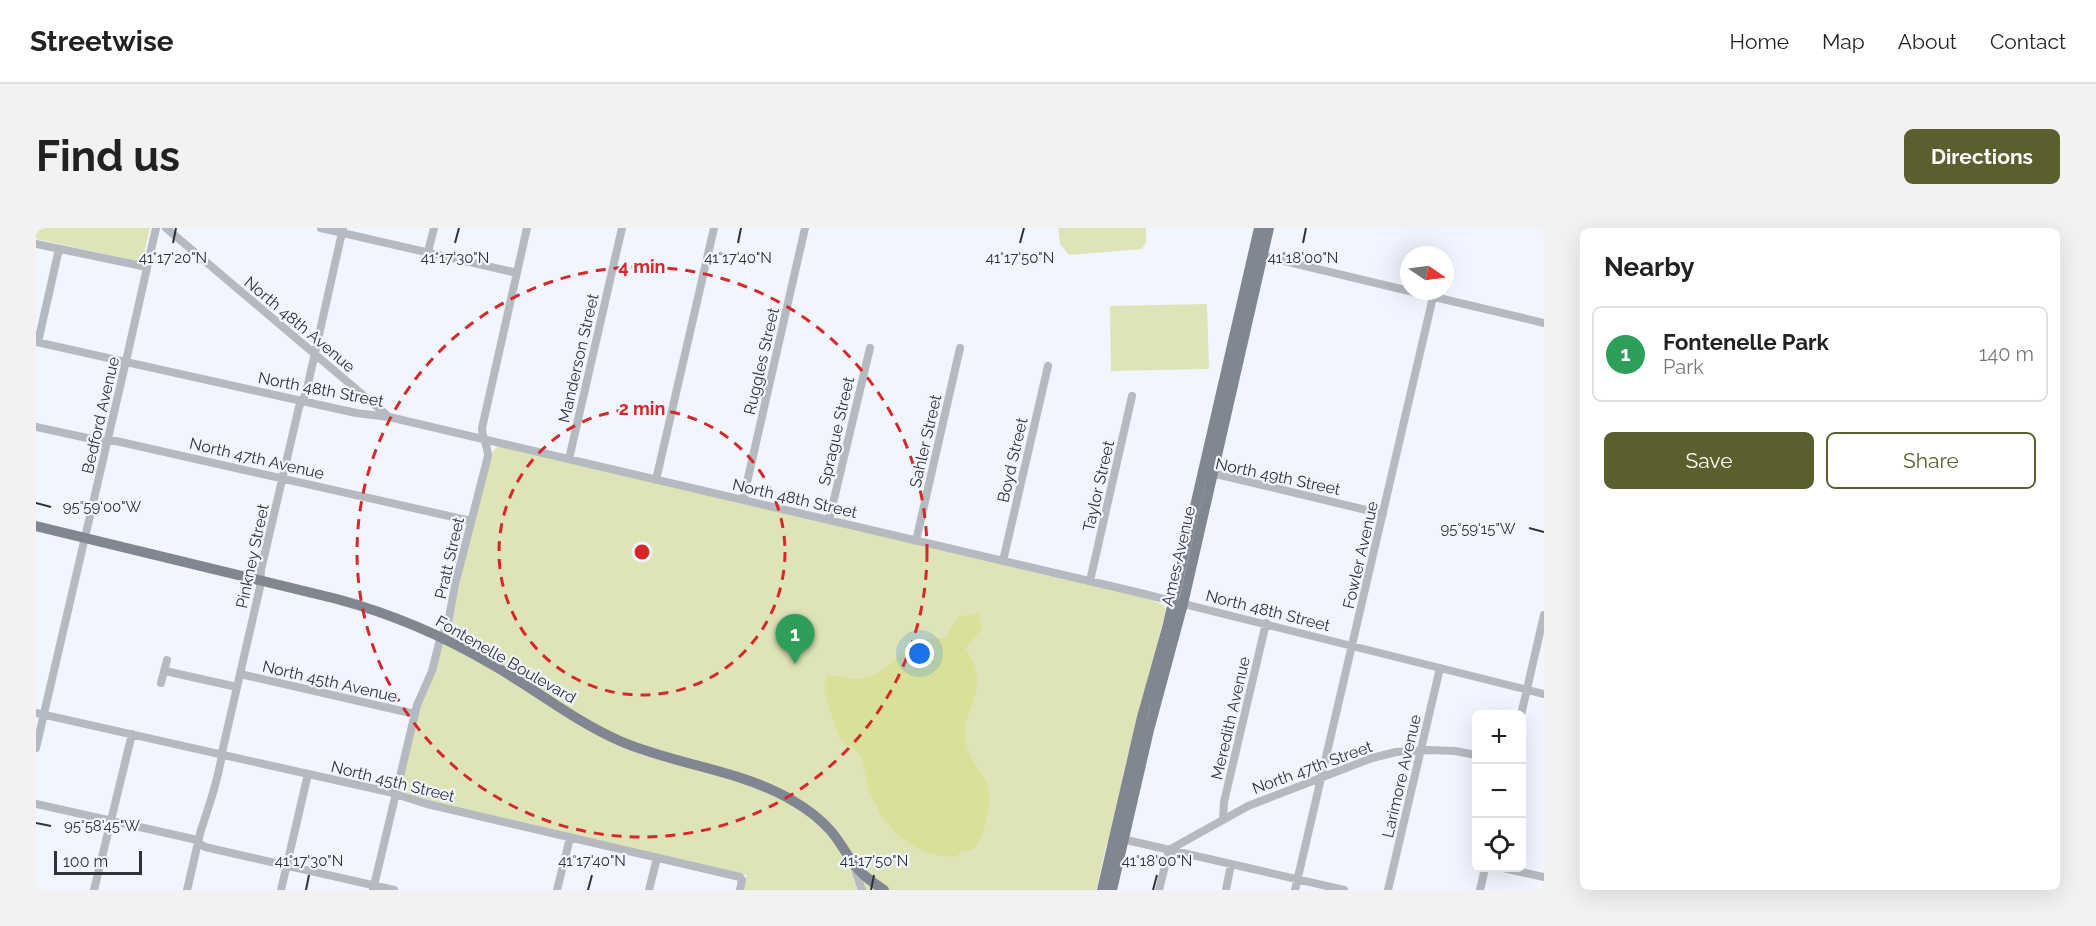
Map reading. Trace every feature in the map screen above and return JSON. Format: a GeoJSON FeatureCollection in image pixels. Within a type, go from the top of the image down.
{"type":"FeatureCollection","features":[{"type":"Feature","properties":{"kind":"main road","name":"Ames Avenue"},"geometry":{"type":"LineString","coordinates":[[1258,255],[1259,228]]}},
{"type":"Feature","properties":{"kind":"main road","name":"Ames Avenue"},"geometry":{"type":"LineString","coordinates":[[1102,890],[1149,730],[1258,255],[1269,228]]}},
{"type":"Feature","properties":{"kind":"main road","name":"Fontenelle Boulevard"},"geometry":{"type":"LineString","coordinates":[[36,526],[358,604],[442,636],[617,740],[750,782],[788,798],[812,814],[830,830],[872,888]]}},
{"type":"Feature","properties":{"kind":"main road","name":"Ames Avenue"},"geometry":{"type":"LineString","coordinates":[[1112,890],[1119,838]]}},
{"type":"Feature","properties":{"kind":"street","name":"Bedford Avenue"},"geometry":{"type":"LineString","coordinates":[[36,747],[40,714],[85,538],[156,228]]}},
{"type":"Feature","properties":{"kind":"street","name":"North 48th Avenue"},"geometry":{"type":"LineString","coordinates":[[166,228],[389,417]]}},
{"type":"Feature","properties":{"kind":"street"},"geometry":{"type":"LineString","coordinates":[[321,228],[343,230],[517,273]]}},
{"type":"Feature","properties":{"kind":"street"},"geometry":{"type":"LineString","coordinates":[[428,252],[434,228]]}},
{"type":"Feature","properties":{"kind":"street","name":"Pratt Street"},"geometry":{"type":"LineString","coordinates":[[374,888],[415,714],[448,623],[488,455],[482,428],[527,228]]}},
{"type":"Feature","properties":{"kind":"street","name":"Manderson Street"},"geometry":{"type":"LineString","coordinates":[[569,459],[622,228]]}},
{"type":"Feature","properties":{"kind":"street"},"geometry":{"type":"LineString","coordinates":[[656,480],[714,228]]}},
{"type":"Feature","properties":{"kind":"street","name":"Ruggles Street"},"geometry":{"type":"LineString","coordinates":[[743,500],[805,228]]}},
{"type":"Feature","properties":{"kind":"street","name":"Pinkney Street"},"geometry":{"type":"LineString","coordinates":[[187,890],[198,843],[212,803],[261,580],[261,570],[302,401],[306,393],[343,230]]}},
{"type":"Feature","properties":{"kind":"street"},"geometry":{"type":"LineString","coordinates":[[36,244],[147,267]]}},
{"type":"Feature","properties":{"kind":"street"},"geometry":{"type":"LineString","coordinates":[[37,342],[59,249]]}},
{"type":"Feature","properties":{"kind":"street"},"geometry":{"type":"LineString","coordinates":[[1258,255],[1400,289]]}},
{"type":"Feature","properties":{"kind":"street","name":"Fowler Avenue"},"geometry":{"type":"LineString","coordinates":[[1295,890],[1432,300]]}},
{"type":"Feature","properties":{"kind":"street"},"geometry":{"type":"LineString","coordinates":[[1446,300],[1544,322]]}},
{"type":"Feature","properties":{"kind":"street","name":"North 48th Street"},"geometry":{"type":"LineString","coordinates":[[37,342],[356,413],[389,417],[569,459],[1090,581],[1544,694]]}},
{"type":"Feature","properties":{"kind":"street","name":"Sprague Street"},"geometry":{"type":"LineString","coordinates":[[829,520],[870,348]]}},
{"type":"Feature","properties":{"kind":"street","name":"Sahler Street"},"geometry":{"type":"LineString","coordinates":[[916,541],[960,348]]}},
{"type":"Feature","properties":{"kind":"street","name":"Boyd Street"},"geometry":{"type":"LineString","coordinates":[[1003,561],[1048,366]]}},
{"type":"Feature","properties":{"kind":"street","name":"Taylor Street"},"geometry":{"type":"LineString","coordinates":[[1090,581],[1132,396]]}},
{"type":"Feature","properties":{"kind":"street","name":"North 47th Avenue"},"geometry":{"type":"LineString","coordinates":[[36,426],[101,441],[116,441],[471,521]]}},
{"type":"Feature","properties":{"kind":"street","name":"North 49th Street"},"geometry":{"type":"LineString","coordinates":[[1208,475],[1383,514]]}},
{"type":"Feature","properties":{"kind":"street"},"geometry":{"type":"LineString","coordinates":[[1522,710],[1544,615]]}},
{"type":"Feature","properties":{"kind":"street","name":"Meredith Avenue"},"geometry":{"type":"LineString","coordinates":[[1223,820],[1224,802],[1266,624]]}},
{"type":"Feature","properties":{"kind":"street"},"geometry":{"type":"LineString","coordinates":[[161,683],[168,660]]}},
{"type":"Feature","properties":{"kind":"street","name":"Larimore Avenue"},"geometry":{"type":"LineString","coordinates":[[1388,890],[1440,668]]}},
{"type":"Feature","properties":{"kind":"street"},"geometry":{"type":"LineString","coordinates":[[165,670],[237,687]]}},
{"type":"Feature","properties":{"kind":"street","name":"North 45th Avenue"},"geometry":{"type":"LineString","coordinates":[[240,674],[415,714]]}},
{"type":"Feature","properties":{"kind":"street","name":"North 45th Street"},"geometry":{"type":"LineString","coordinates":[[40,714],[308,774],[741,879],[740,890]]}},
{"type":"Feature","properties":{"kind":"street"},"geometry":{"type":"LineString","coordinates":[[94,890],[132,734]]}},
{"type":"Feature","properties":{"kind":"street","name":"North 47th Street"},"geometry":{"type":"LineString","coordinates":[[1169,850],[1262,800],[1385,755],[1420,750],[1445,750],[1472,754]]}},
{"type":"Feature","properties":{"kind":"street"},"geometry":{"type":"LineString","coordinates":[[280,890],[308,774]]}},
{"type":"Feature","properties":{"kind":"street"},"geometry":{"type":"LineString","coordinates":[[36,804],[193,839],[205,847],[287,865],[374,888],[394,890]]}},
{"type":"Feature","properties":{"kind":"street"},"geometry":{"type":"LineString","coordinates":[[557,890],[570,838]]}},
{"type":"Feature","properties":{"kind":"street"},"geometry":{"type":"LineString","coordinates":[[1119,838],[1344,890]]}},
{"type":"Feature","properties":{"kind":"street"},"geometry":{"type":"LineString","coordinates":[[1159,890],[1169,850]]}},
{"type":"Feature","properties":{"kind":"street"},"geometry":{"type":"LineString","coordinates":[[650,890],[657,858]]}},
{"type":"Feature","properties":{"kind":"street"},"geometry":{"type":"LineString","coordinates":[[1226,890],[1232,864]]}},
{"type":"Feature","properties":{"kind":"street"},"geometry":{"type":"LineString","coordinates":[[1480,890],[1484,872]]}},
{"type":"Feature","properties":{"kind":"street"},"geometry":{"type":"LineString","coordinates":[[1524,872],[1544,877]]}},
{"type":"Feature","properties":{"kind":"shaded area"},"geometry":{"type":"Polygon","coordinates":[[[36,228],[150,228],[142,262],[36,239],[36,228]]]}},
{"type":"Feature","properties":{"kind":"shaded area"},"geometry":{"type":"Polygon","coordinates":[[[1058,228],[1146,228],[1146,242],[1142,249],[1069,255],[1060,244],[1058,228]]]}},
{"type":"Feature","properties":{"kind":"shaded area"},"geometry":{"type":"Polygon","coordinates":[[[1207,304],[1209,369],[1111,371],[1110,306],[1207,304]]]}},
{"type":"Feature","properties":{"kind":"shaded area"},"geometry":{"type":"Polygon","coordinates":[[[498,446],[1133,594],[1164,605],[1166,608],[1161,629],[1128,755],[1110,842],[1107,843],[1096,890],[743,890],[747,875],[419,799],[401,791],[419,706],[442,646],[450,633],[460,581],[492,452],[498,446]]]}},
{"type":"Feature","properties":{"kind":"shaded area"},"geometry":{"type":"Polygon","coordinates":[[[979,613],[982,628],[966,649],[974,664],[977,688],[965,730],[969,753],[988,787],[989,806],[983,833],[972,850],[962,851],[956,857],[940,855],[912,845],[890,827],[874,802],[860,756],[840,738],[824,691],[828,675],[856,679],[876,674],[919,641],[946,638],[957,617],[979,613]]]}},
{"type":"Feature","properties":{"kind":"place","name":"Fontenelle Park"},"geometry":{"type":"Point","coordinates":[795,664]}}]}
